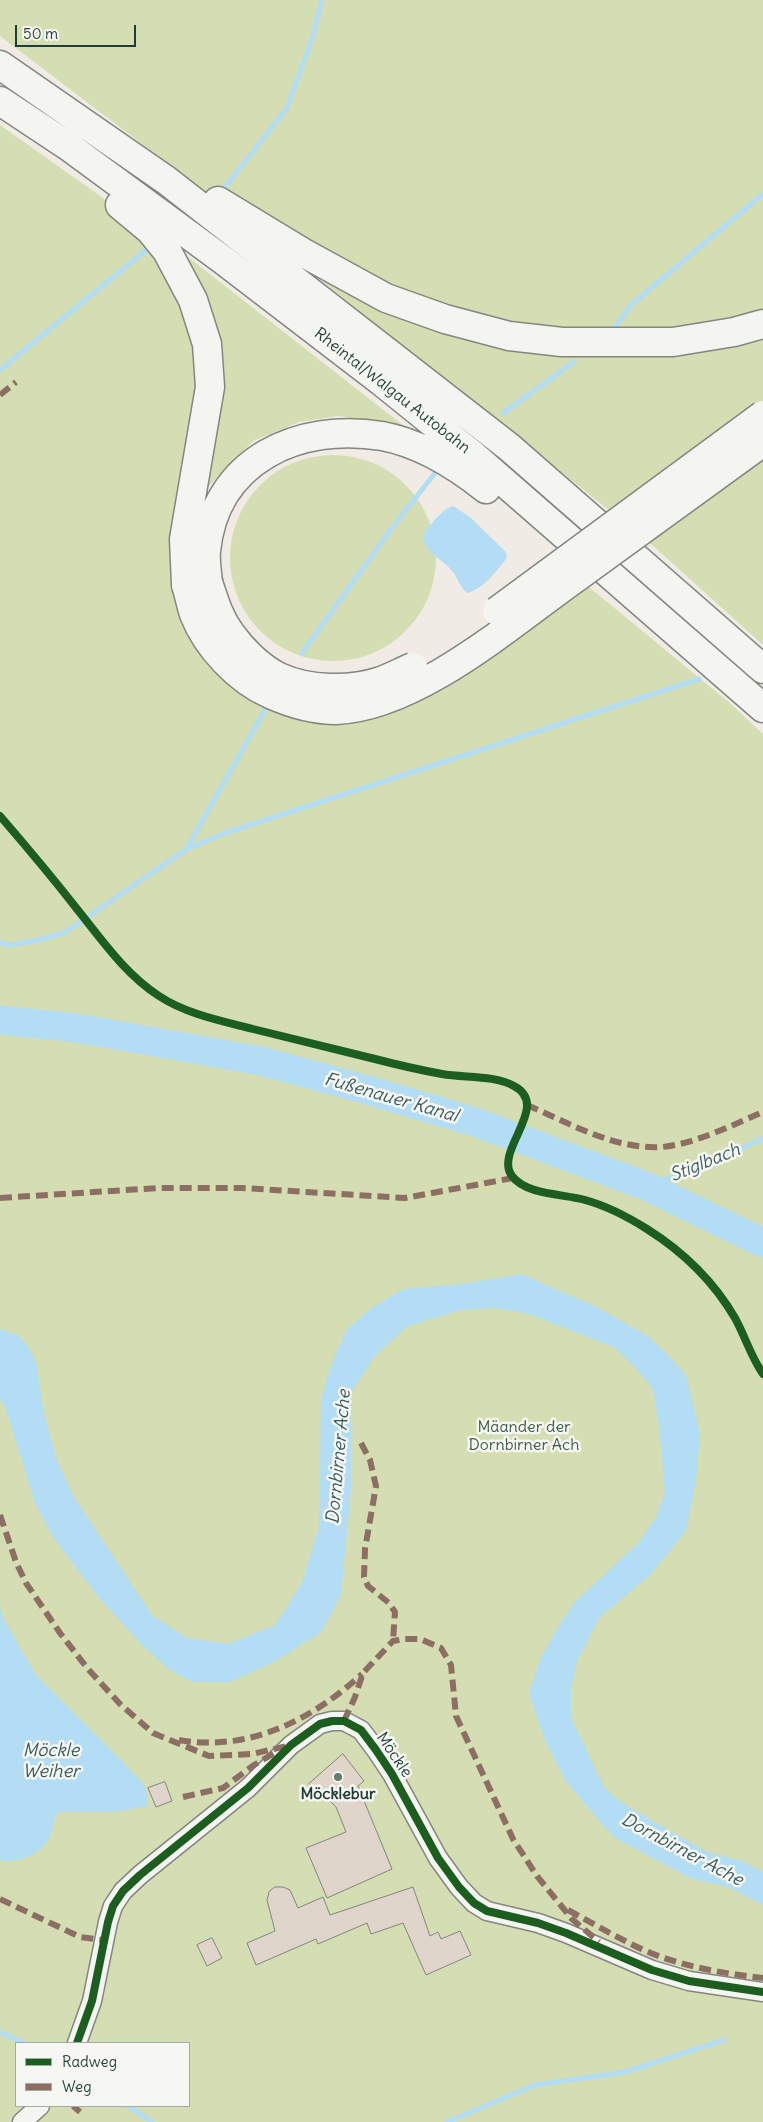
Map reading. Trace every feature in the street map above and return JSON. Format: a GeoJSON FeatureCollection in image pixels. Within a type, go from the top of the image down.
{"type":"FeatureCollection","features":[{"type":"Feature","properties":{"kind":"highway","name":"Rheintal/Walgau Autobahn"},"geometry":{"type":"LineString","coordinates":[[0,65],[76,116],[174,186],[509,447],[763,669]]}},
{"type":"Feature","properties":{"kind":"highway","name":"Rheintal/Walgau Autobahn"},"geometry":{"type":"LineString","coordinates":[[0,101],[68,146],[223,260],[474,456],[763,708]]}},
{"type":"Feature","properties":{"kind":"highway"},"geometry":{"type":"LineString","coordinates":[[76,116],[100,116],[221,203],[302,252],[386,298],[446,319],[509,336],[562,342],[674,342],[734,332],[763,324]]}},
{"type":"Feature","properties":{"kind":"highway"},"geometry":{"type":"LineString","coordinates":[[68,146],[102,190],[150,230],[167,251],[193,300],[207,344],[210,387],[184,539],[197,583],[217,610],[230,634],[249,656],[279,677],[308,686],[345,688],[381,681],[420,664],[467,633],[763,415]]}},
{"type":"Feature","properties":{"kind":"highway"},"geometry":{"type":"LineString","coordinates":[[632,594],[557,545],[461,470],[409,444],[384,436],[354,433],[332,434],[300,439],[268,453],[240,473],[220,500],[210,524],[197,583],[194,615],[211,644],[235,671],[257,689],[291,704],[335,710],[382,702],[427,682],[482,645],[763,442]]}},
{"type":"Feature","properties":{"kind":"street","name":"Möckle"},"geometry":{"type":"LineString","coordinates":[[77,2042],[92,2001],[108,1922],[123,1891],[140,1875],[248,1788],[291,1745],[320,1724],[332,1721],[344,1721],[361,1730],[392,1774],[438,1858],[458,1887],[474,1903],[487,1911],[566,1933],[652,1970],[689,1980],[763,1992]]}},
{"type":"Feature","properties":{"kind":"street"},"geometry":{"type":"LineString","coordinates":[[22,2122],[39,2107]]}},
{"type":"Feature","properties":{"kind":"green space"},"geometry":{"type":"Polygon","coordinates":[[[0,0],[763,0],[763,645],[650,543],[326,284],[0,36],[0,0]]]}},
{"type":"Feature","properties":{"kind":"green space","name":"Mäander der Dornbirner Ach"},"geometry":{"type":"Polygon","coordinates":[[[0,125],[103,198],[163,256],[189,307],[200,398],[176,586],[348,719],[584,583],[731,704],[763,734],[763,2122],[0,2122],[0,125]]]}},
{"type":"Feature","properties":{"kind":"green space"},"geometry":{"type":"Polygon","coordinates":[[[179,250],[404,426],[338,416],[299,422],[253,441],[202,493],[221,406],[221,337],[179,250]]]}},
{"type":"Feature","properties":{"kind":"green space"},"geometry":{"type":"Polygon","coordinates":[[[323,455],[343,455],[363,459],[382,467],[399,478],[413,492],[424,509],[432,528],[436,558],[432,588],[424,607],[413,624],[399,638],[382,649],[363,657],[343,661],[323,661],[303,657],[284,649],[267,638],[253,624],[242,607],[234,588],[230,568],[230,548],[234,528],[242,509],[253,492],[267,478],[284,467],[303,459],[323,455]]]}},
{"type":"Feature","properties":{"kind":"water"},"geometry":{"type":"Polygon","coordinates":[[[453,506],[470,517],[506,552],[507,558],[484,583],[467,593],[449,567],[425,545],[424,539],[426,531],[437,517],[453,506]]]}},
{"type":"Feature","properties":{"kind":"water","name":"Dornbirner Ache"},"geometry":{"type":"Polygon","coordinates":[[[522,1274],[599,1308],[649,1337],[686,1375],[700,1433],[696,1481],[686,1531],[651,1574],[600,1617],[577,1661],[571,1688],[571,1717],[604,1787],[627,1806],[705,1851],[742,1861],[763,1872],[763,1905],[728,1887],[692,1879],[617,1839],[607,1830],[565,1780],[544,1738],[529,1693],[541,1657],[574,1603],[639,1542],[655,1519],[665,1493],[659,1424],[653,1390],[636,1368],[614,1347],[529,1314],[496,1308],[461,1310],[407,1327],[375,1356],[351,1393],[351,1490],[341,1594],[331,1615],[320,1633],[276,1661],[230,1682],[193,1682],[170,1670],[144,1647],[99,1598],[53,1537],[35,1503],[6,1409],[0,1399],[0,1329],[18,1335],[29,1348],[36,1362],[44,1413],[57,1460],[74,1497],[152,1615],[187,1638],[228,1644],[275,1625],[302,1583],[319,1527],[321,1399],[332,1363],[347,1329],[373,1307],[403,1289],[461,1284],[522,1274]]]}},
{"type":"Feature","properties":{"kind":"water","name":"Möckle Weiher"},"geometry":{"type":"Polygon","coordinates":[[[0,1607],[4,1619],[37,1676],[146,1787],[148,1806],[115,1812],[58,1812],[49,1839],[45,1844],[34,1854],[13,1861],[0,1860],[0,1607]]]}},
{"type":"Feature","properties":{"kind":"building"},"geometry":{"type":"Polygon","coordinates":[[[343,1754],[364,1781],[358,1786],[392,1869],[327,1898],[306,1848],[346,1832],[336,1807],[323,1793],[319,1796],[309,1784],[343,1754]]]}},
{"type":"Feature","properties":{"kind":"building"},"geometry":{"type":"Polygon","coordinates":[[[165,1782],[172,1801],[156,1807],[148,1788],[165,1782]]]}},
{"type":"Feature","properties":{"kind":"building"},"geometry":{"type":"Polygon","coordinates":[[[275,1887],[283,1887],[290,1890],[298,1908],[323,1897],[330,1915],[413,1887],[430,1936],[438,1932],[441,1939],[460,1931],[471,1955],[426,1975],[403,1923],[371,1934],[367,1923],[318,1944],[316,1939],[256,1965],[247,1943],[275,1931],[267,1900],[269,1892],[275,1887]]]}},
{"type":"Feature","properties":{"kind":"building"},"geometry":{"type":"Polygon","coordinates":[[[212,1938],[222,1958],[207,1966],[197,1945],[212,1938]]]}},
{"type":"Feature","properties":{"kind":"waterway"},"geometry":{"type":"LineString","coordinates":[[226,186],[287,108],[312,39],[322,0]]}},
{"type":"Feature","properties":{"kind":"waterway"},"geometry":{"type":"LineString","coordinates":[[615,327],[632,304],[763,194]]}},
{"type":"Feature","properties":{"kind":"waterway"},"geometry":{"type":"LineString","coordinates":[[0,370],[145,251]]}},
{"type":"Feature","properties":{"kind":"waterway"},"geometry":{"type":"LineString","coordinates":[[503,413],[574,362]]}},
{"type":"Feature","properties":{"kind":"waterway"},"geometry":{"type":"LineString","coordinates":[[302,653],[392,528],[435,473]]}},
{"type":"Feature","properties":{"kind":"waterway"},"geometry":{"type":"LineString","coordinates":[[0,943],[11,945],[64,933],[187,849],[225,833],[699,679]]}},
{"type":"Feature","properties":{"kind":"waterway"},"geometry":{"type":"LineString","coordinates":[[187,848],[269,703]]}},
{"type":"Feature","properties":{"kind":"waterway","name":"Fußenauer Kanal"},"geometry":{"type":"LineString","coordinates":[[0,1020],[77,1028],[261,1061],[364,1089],[475,1122],[646,1186],[763,1243]]}},
{"type":"Feature","properties":{"kind":"waterway","name":"Stiglbach"},"geometry":{"type":"LineString","coordinates":[[646,1186],[707,1165],[763,1138]]}},
{"type":"Feature","properties":{"kind":"waterway"},"geometry":{"type":"LineString","coordinates":[[0,2032],[22,2042]]}},
{"type":"Feature","properties":{"kind":"waterway"},"geometry":{"type":"LineString","coordinates":[[447,2122],[535,2085],[625,2072],[724,2040]]}},
{"type":"Feature","properties":{"kind":"waterway"},"geometry":{"type":"LineString","coordinates":[[130,2107],[152,2122]]}},
{"type":"Feature","properties":{"kind":"marked path"},"geometry":{"type":"LineString","coordinates":[[0,395],[16,382]]}},
{"type":"Feature","properties":{"kind":"marked path"},"geometry":{"type":"LineString","coordinates":[[527,1105],[593,1134],[610,1140],[644,1147],[662,1147],[687,1142],[763,1112]]}},
{"type":"Feature","properties":{"kind":"marked path"},"geometry":{"type":"LineString","coordinates":[[0,1198],[158,1188],[242,1188],[405,1198],[513,1178]]}},
{"type":"Feature","properties":{"kind":"marked path"},"geometry":{"type":"LineString","coordinates":[[361,1443],[370,1460],[376,1486],[365,1549],[364,1577],[368,1586],[389,1603],[395,1612],[393,1641]]}},
{"type":"Feature","properties":{"kind":"marked path"},"geometry":{"type":"LineString","coordinates":[[0,1515],[16,1562],[26,1583],[60,1633],[88,1669],[120,1704],[153,1733],[209,1756],[252,1754],[287,1746]]}},
{"type":"Feature","properties":{"kind":"marked path"},"geometry":{"type":"LineString","coordinates":[[344,1721],[363,1673],[393,1641],[420,1639],[441,1648],[451,1665],[456,1716],[513,1839],[537,1876],[572,1919],[599,1942]]}},
{"type":"Feature","properties":{"kind":"marked path"},"geometry":{"type":"LineString","coordinates":[[179,1740],[230,1741],[254,1737],[278,1729],[322,1705],[343,1691],[362,1674]]}},
{"type":"Feature","properties":{"kind":"marked path"},"geometry":{"type":"LineString","coordinates":[[183,1797],[223,1788],[254,1765],[278,1751]]}},
{"type":"Feature","properties":{"kind":"marked path"},"geometry":{"type":"LineString","coordinates":[[0,1899],[80,1937],[103,1940]]}},
{"type":"Feature","properties":{"kind":"marked path"},"geometry":{"type":"LineString","coordinates":[[568,1910],[633,1945],[664,1958],[713,1971],[763,1978]]}},
{"type":"Feature","properties":{"kind":"marked path"},"geometry":{"type":"LineString","coordinates":[[74,2107],[80,2112]]}},
{"type":"Feature","properties":{"kind":"cycle path"},"geometry":{"type":"LineString","coordinates":[[0,816],[125,967],[159,996],[181,1008],[217,1020],[417,1069],[442,1074],[498,1080],[514,1086],[524,1095],[527,1105],[525,1117],[510,1154],[508,1166],[512,1176],[526,1187],[593,1202],[625,1216],[673,1247],[696,1268],[727,1305],[763,1374]]}},
{"type":"Feature","properties":{"kind":"cycle path"},"geometry":{"type":"LineString","coordinates":[[77,2042],[92,2001],[108,1922],[113,1906],[123,1891],[140,1875],[248,1788],[291,1745],[320,1724],[332,1721],[344,1721],[361,1730],[392,1774],[438,1858],[459,1887],[474,1903],[487,1911],[538,1923],[566,1933],[652,1970],[689,1981],[763,1992]]}},
{"type":"Feature","properties":{"kind":"place","name":"Möcklebur"},"geometry":{"type":"Point","coordinates":[338,1777]}}]}
